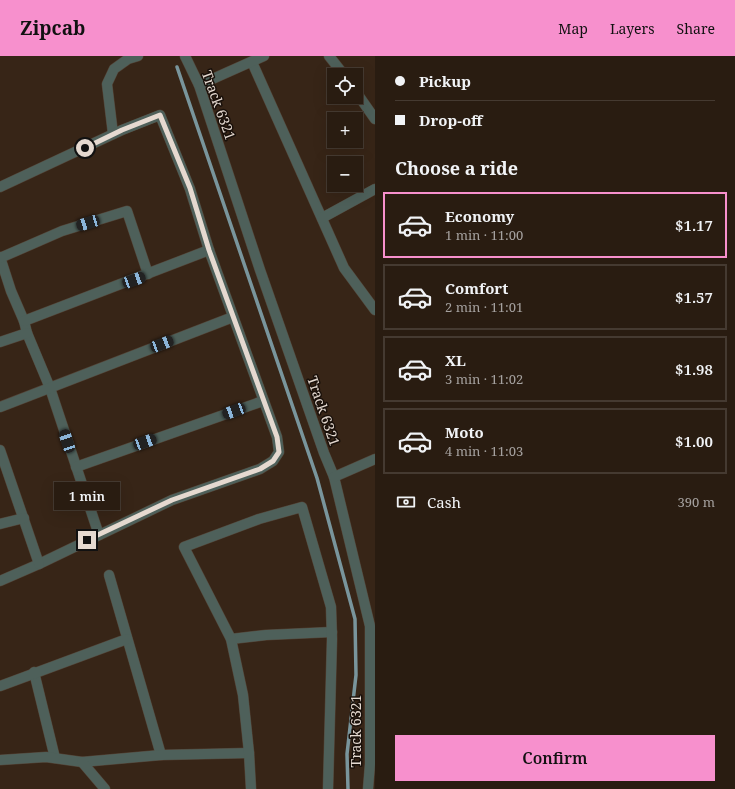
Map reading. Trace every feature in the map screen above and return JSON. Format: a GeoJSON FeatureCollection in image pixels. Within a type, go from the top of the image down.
{"type":"FeatureCollection","features":[{"type":"Feature","properties":{"kind":"street"},"geometry":{"type":"LineString","coordinates":[[113,134],[107,84],[114,69],[128,59],[138,56]]}},
{"type":"Feature","properties":{"kind":"street","name":"Track 6321"},"geometry":{"type":"LineString","coordinates":[[185,56],[199,85],[260,270],[324,453],[334,477],[370,626],[372,765],[368,789]]}},
{"type":"Feature","properties":{"kind":"street"},"geometry":{"type":"LineString","coordinates":[[199,85],[264,56]]}},
{"type":"Feature","properties":{"kind":"street"},"geometry":{"type":"LineString","coordinates":[[329,56],[338,68]]}},
{"type":"Feature","properties":{"kind":"street"},"geometry":{"type":"LineString","coordinates":[[252,62],[344,268],[375,310]]}},
{"type":"Feature","properties":{"kind":"street"},"geometry":{"type":"LineString","coordinates":[[363,102],[375,119]]}},
{"type":"Feature","properties":{"kind":"street"},"geometry":{"type":"LineString","coordinates":[[0,187],[113,134],[160,115],[190,188],[209,250],[277,437],[279,452],[273,461],[260,469],[172,500],[39,564],[0,581]]}},
{"type":"Feature","properties":{"kind":"street"},"geometry":{"type":"LineString","coordinates":[[322,218],[375,189]]}},
{"type":"Feature","properties":{"kind":"street"},"geometry":{"type":"LineString","coordinates":[[99,535],[50,388],[27,333],[24,320],[11,291],[0,257],[62,231],[127,211],[148,274]]}},
{"type":"Feature","properties":{"kind":"street"},"geometry":{"type":"LineString","coordinates":[[24,320],[209,250]]}},
{"type":"Feature","properties":{"kind":"street"},"geometry":{"type":"LineString","coordinates":[[0,407],[233,317]]}},
{"type":"Feature","properties":{"kind":"street"},"geometry":{"type":"LineString","coordinates":[[0,342],[27,333]]}},
{"type":"Feature","properties":{"kind":"street"},"geometry":{"type":"LineString","coordinates":[[76,467],[264,400]]}},
{"type":"Feature","properties":{"kind":"street"},"geometry":{"type":"LineString","coordinates":[[0,450],[39,564]]}},
{"type":"Feature","properties":{"kind":"street"},"geometry":{"type":"LineString","coordinates":[[334,477],[375,459]]}},
{"type":"Feature","properties":{"kind":"street"},"geometry":{"type":"LineString","coordinates":[[251,789],[243,695],[231,639],[184,547],[259,519],[302,508],[331,608],[332,632],[328,789]]}},
{"type":"Feature","properties":{"kind":"street"},"geometry":{"type":"LineString","coordinates":[[0,524],[24,518]]}},
{"type":"Feature","properties":{"kind":"street"},"geometry":{"type":"LineString","coordinates":[[109,574],[161,755]]}},
{"type":"Feature","properties":{"kind":"street"},"geometry":{"type":"LineString","coordinates":[[231,639],[266,635],[332,632]]}},
{"type":"Feature","properties":{"kind":"street"},"geometry":{"type":"LineString","coordinates":[[0,686],[34,672],[127,639]]}},
{"type":"Feature","properties":{"kind":"street"},"geometry":{"type":"LineString","coordinates":[[34,672],[54,758]]}},
{"type":"Feature","properties":{"kind":"street"},"geometry":{"type":"LineString","coordinates":[[0,760],[46,757],[82,762],[161,755],[249,753]]}},
{"type":"Feature","properties":{"kind":"street"},"geometry":{"type":"LineString","coordinates":[[82,762],[105,789]]}},
{"type":"Feature","properties":{"kind":"waterway"},"geometry":{"type":"LineString","coordinates":[[177,67],[317,478],[355,619],[356,675],[347,754],[348,789]]}},
{"type":"Feature","properties":{"kind":"route"},"geometry":{"type":"LineString","coordinates":[[85,148],[122,130],[160,115],[190,188],[209,250],[277,437],[279,452],[273,461],[260,469],[172,500],[87,540]]}}]}
